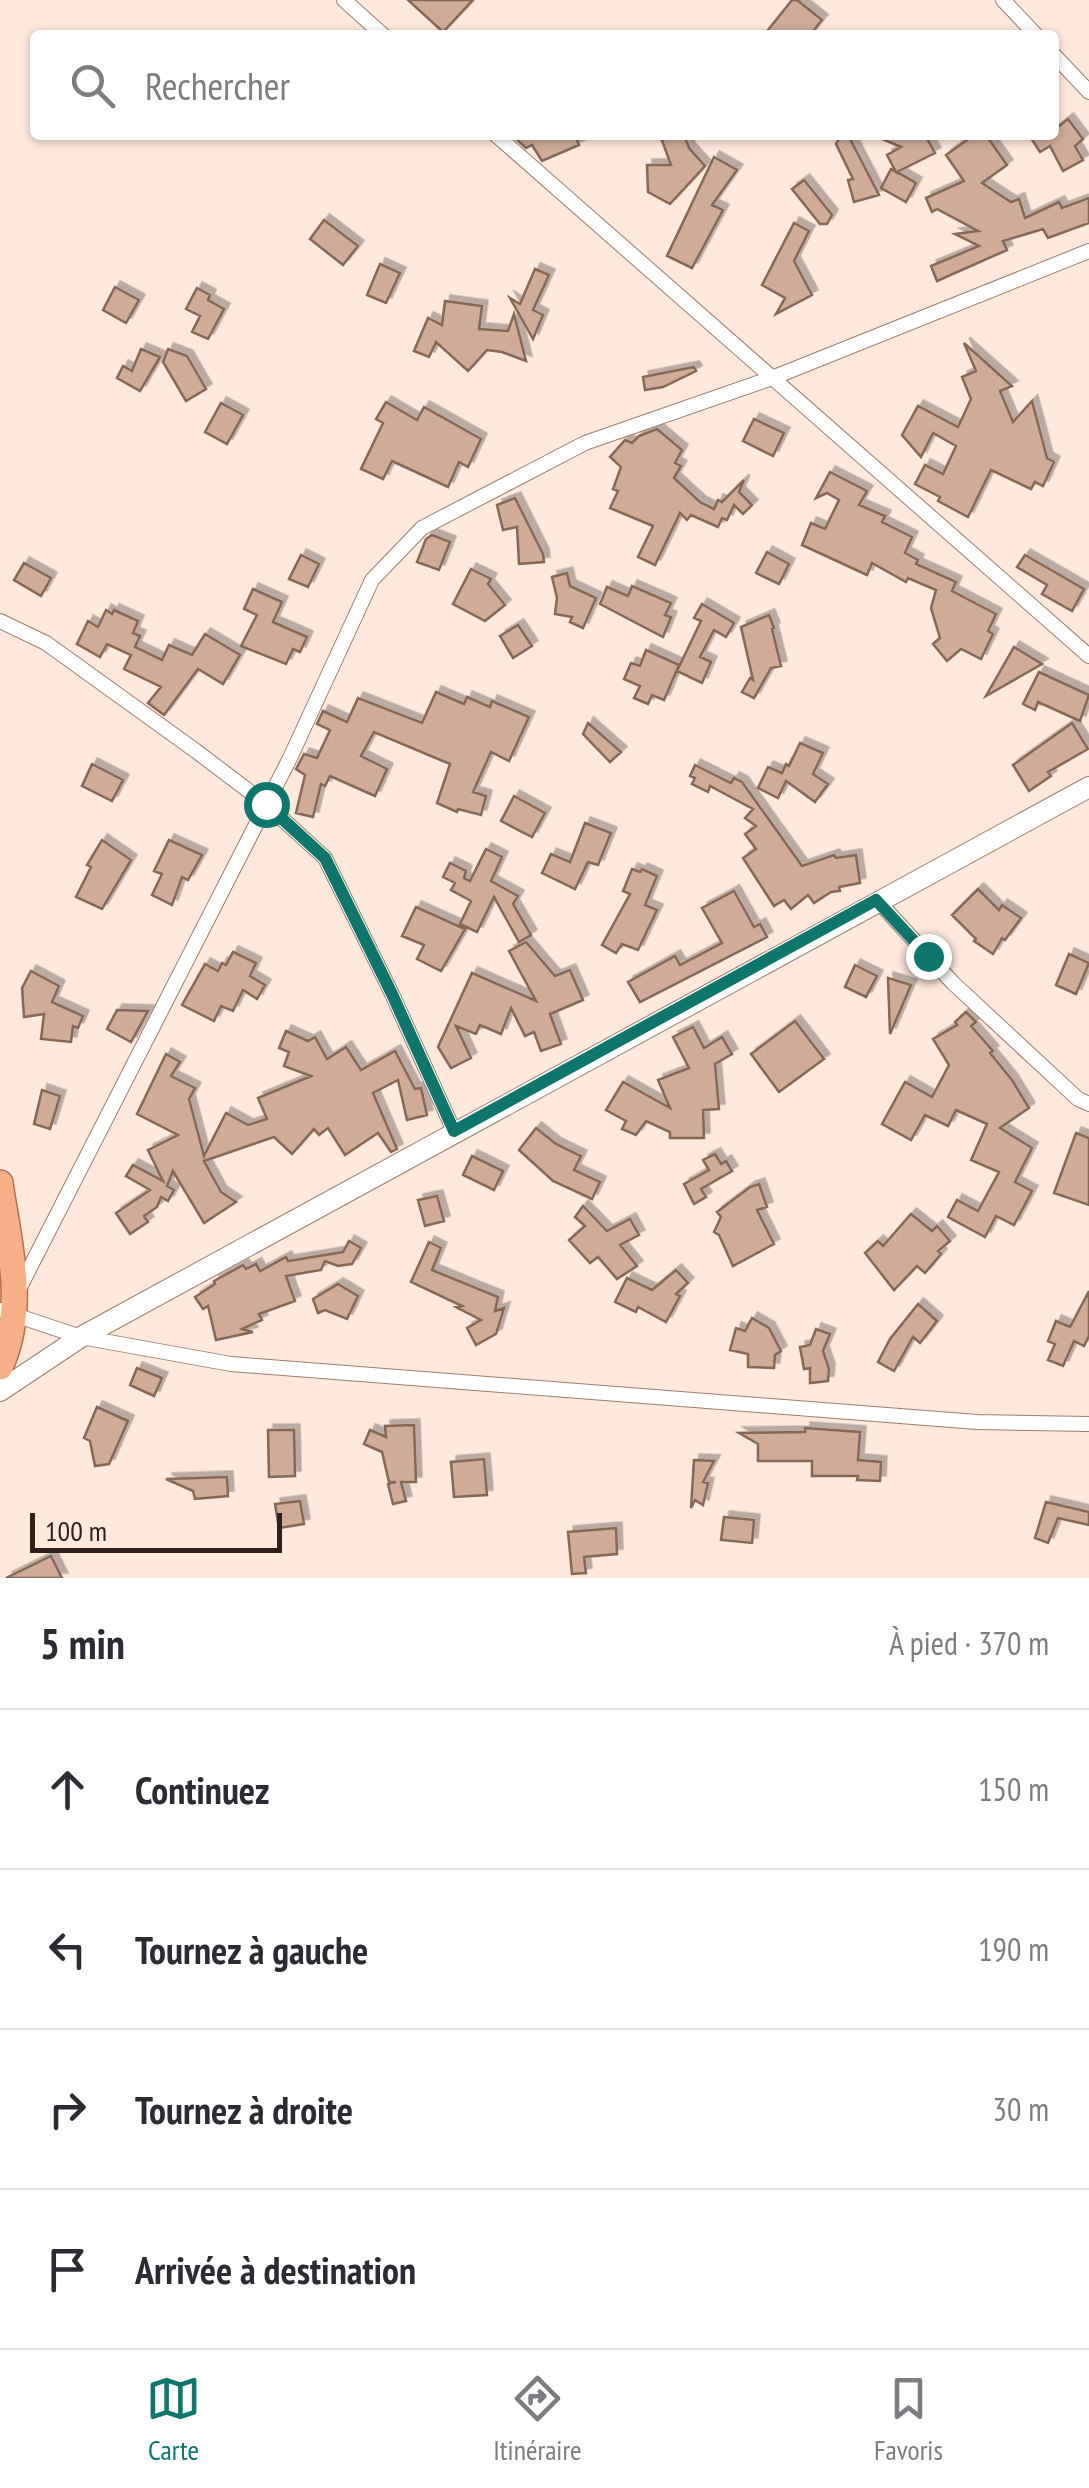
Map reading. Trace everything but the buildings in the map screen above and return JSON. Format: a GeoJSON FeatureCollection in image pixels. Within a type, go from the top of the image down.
{"type":"FeatureCollection","features":[{"type":"Feature","properties":{"kind":"highway"},"geometry":{"type":"LineString","coordinates":[[0,1183],[10,1306],[0,1366]]}},
{"type":"Feature","properties":{"kind":"main road"},"geometry":{"type":"LineString","coordinates":[[0,1391],[82,1338],[454,1131],[1089,787]]}},
{"type":"Feature","properties":{"kind":"street"},"geometry":{"type":"LineString","coordinates":[[344,0],[377,30]]}},
{"type":"Feature","properties":{"kind":"street"},"geometry":{"type":"LineString","coordinates":[[1003,0],[1031,30]]}},
{"type":"Feature","properties":{"kind":"street"},"geometry":{"type":"LineString","coordinates":[[1059,59],[1089,92]]}},
{"type":"Feature","properties":{"kind":"street"},"geometry":{"type":"LineString","coordinates":[[502,140],[1089,656]]}},
{"type":"Feature","properties":{"kind":"street"},"geometry":{"type":"LineString","coordinates":[[1089,251],[772,378],[585,443],[422,528],[372,580],[266,804],[10,1306],[82,1338],[230,1364],[977,1422],[1089,1424]]}},
{"type":"Feature","properties":{"kind":"street"},"geometry":{"type":"LineString","coordinates":[[0,621],[46,643],[266,804],[325,858],[454,1131]]}},
{"type":"Feature","properties":{"kind":"street"},"geometry":{"type":"LineString","coordinates":[[876,900],[954,983],[1078,1099],[1089,1104]]}},
{"type":"Feature","properties":{"kind":"route"},"geometry":{"type":"LineString","coordinates":[[266,804],[325,858],[454,1131],[876,900],[928,956]]}}]}
